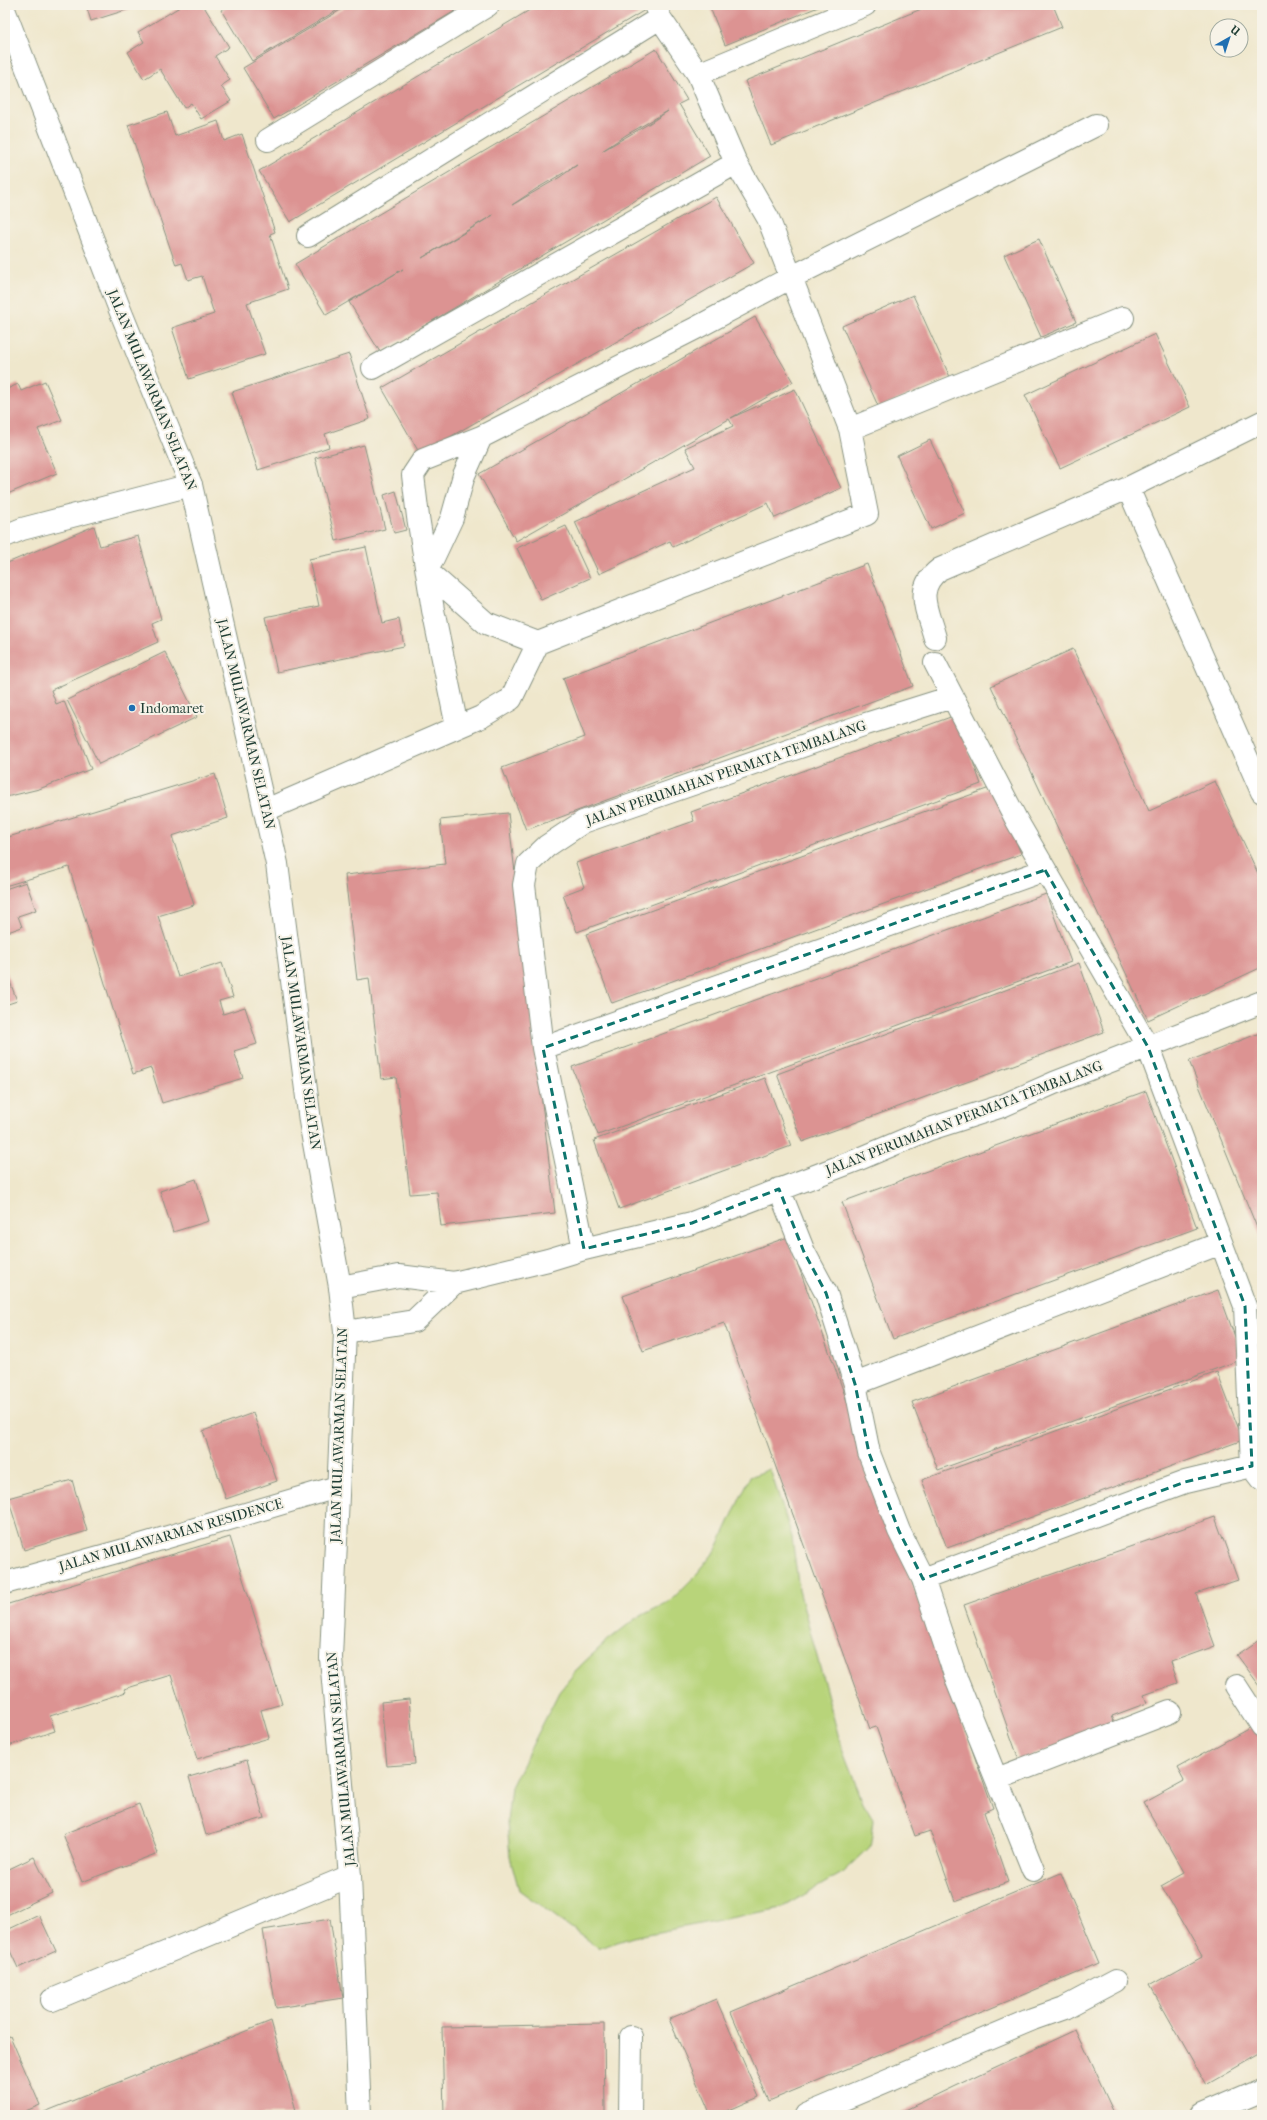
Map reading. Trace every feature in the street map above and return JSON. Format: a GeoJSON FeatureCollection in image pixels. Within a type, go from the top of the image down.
{"type":"FeatureCollection","features":[{"type":"Feature","properties":{"kind":"street"},"geometry":{"type":"LineString","coordinates":[[268,140],[488,5]]}},
{"type":"Feature","properties":{"kind":"street"},"geometry":{"type":"LineString","coordinates":[[698,74],[865,5]]}},
{"type":"Feature","properties":{"kind":"street","name":"JALAN MULAWARMAN SELATAN"},"geometry":{"type":"LineString","coordinates":[[5,12],[120,310],[191,485],[266,810],[277,864],[310,1121],[340,1287],[345,1332],[331,1658],[350,1876],[360,2115]]}},
{"type":"Feature","properties":{"kind":"street"},"geometry":{"type":"LineString","coordinates":[[308,236],[658,12],[698,74],[736,163],[768,218],[790,278],[850,429],[867,514],[538,642],[486,623],[427,571]]}},
{"type":"Feature","properties":{"kind":"street"},"geometry":{"type":"LineString","coordinates":[[457,727],[441,656],[413,476],[423,460],[481,437],[696,328],[790,278],[1096,125]]}},
{"type":"Feature","properties":{"kind":"street"},"geometry":{"type":"LineString","coordinates":[[373,368],[736,163]]}},
{"type":"Feature","properties":{"kind":"street"},"geometry":{"type":"LineString","coordinates":[[850,429],[1123,318]]}},
{"type":"Feature","properties":{"kind":"street"},"geometry":{"type":"LineString","coordinates":[[935,638],[923,592],[927,581],[940,569],[1128,488],[1262,422]]}},
{"type":"Feature","properties":{"kind":"street"},"geometry":{"type":"LineString","coordinates":[[427,571],[452,518],[464,475],[481,437]]}},
{"type":"Feature","properties":{"kind":"street"},"geometry":{"type":"LineString","coordinates":[[5,536],[22,529],[191,485]]}},
{"type":"Feature","properties":{"kind":"street"},"geometry":{"type":"LineString","coordinates":[[1128,488],[1262,792]]}},
{"type":"Feature","properties":{"kind":"street"},"geometry":{"type":"LineString","coordinates":[[266,810],[481,717],[511,699],[538,642]]}},
{"type":"Feature","properties":{"kind":"street"},"geometry":{"type":"LineString","coordinates":[[923,1579],[1185,1482],[1257,1472],[1245,1306],[1148,1047],[1044,870],[935,663]]}},
{"type":"Feature","properties":{"kind":"street","name":"JALAN PERUMAHAN PERMATA TEMBALANG"},"geometry":{"type":"LineString","coordinates":[[584,1248],[543,1048],[524,885],[528,864],[547,846],[583,822],[866,724],[952,697]]}},
{"type":"Feature","properties":{"kind":"street"},"geometry":{"type":"LineString","coordinates":[[543,1048],[1044,870]]}},
{"type":"Feature","properties":{"kind":"street","name":"JALAN PERUMAHAN PERMATA TEMBALANG"},"geometry":{"type":"LineString","coordinates":[[340,1287],[399,1276],[454,1283],[548,1260],[584,1248],[692,1223],[857,1160],[930,1129],[1002,1106],[1262,1002]]}},
{"type":"Feature","properties":{"kind":"street"},"geometry":{"type":"LineString","coordinates":[[779,1189],[804,1252],[826,1294],[855,1384],[869,1453],[899,1531],[923,1579],[958,1682],[1032,1870]]}},
{"type":"Feature","properties":{"kind":"street"},"geometry":{"type":"LineString","coordinates":[[855,1384],[1221,1243]]}},
{"type":"Feature","properties":{"kind":"street"},"geometry":{"type":"LineString","coordinates":[[345,1332],[414,1321],[454,1283]]}},
{"type":"Feature","properties":{"kind":"street","name":"JALAN MULAWARMAN RESIDENCE"},"geometry":{"type":"LineString","coordinates":[[5,1583],[124,1550],[338,1486]]}},
{"type":"Feature","properties":{"kind":"street"},"geometry":{"type":"LineString","coordinates":[[1236,1686],[1262,1726]]}},
{"type":"Feature","properties":{"kind":"street"},"geometry":{"type":"LineString","coordinates":[[997,1779],[1170,1712]]}},
{"type":"Feature","properties":{"kind":"street"},"geometry":{"type":"LineString","coordinates":[[52,2000],[350,1876]]}},
{"type":"Feature","properties":{"kind":"street"},"geometry":{"type":"LineString","coordinates":[[806,2115],[1033,2019],[1064,2008],[1115,1981]]}},
{"type":"Feature","properties":{"kind":"street"},"geometry":{"type":"LineString","coordinates":[[630,2115],[631,2037]]}},
{"type":"Feature","properties":{"kind":"street"},"geometry":{"type":"LineString","coordinates":[[1201,2115],[1262,2089]]}},
{"type":"Feature","properties":{"kind":"highlighted area"},"geometry":{"type":"Polygon","coordinates":[[[1045,870],[1148,1047],[1245,1306],[1252,1466],[1185,1482],[923,1579],[899,1531],[869,1453],[855,1384],[826,1293],[804,1252],[779,1189],[692,1223],[584,1249],[543,1048],[1045,870]]]}},
{"type":"Feature","properties":{"kind":"green space"},"geometry":{"type":"Polygon","coordinates":[[[770,1469],[792,1537],[799,1590],[842,1749],[863,1803],[874,1821],[870,1847],[844,1872],[781,1908],[633,1937],[599,1948],[519,1890],[510,1857],[507,1822],[511,1787],[559,1692],[581,1665],[607,1641],[635,1619],[670,1601],[695,1576],[716,1550],[750,1477],[770,1469]]]}},
{"type":"Feature","properties":{"kind":"building"},"geometry":{"type":"Polygon","coordinates":[[[86,5],[142,5],[91,21],[86,5]]]}},
{"type":"Feature","properties":{"kind":"building"},"geometry":{"type":"Polygon","coordinates":[[[183,5],[203,5],[229,47],[215,56],[230,80],[221,86],[231,101],[201,119],[191,103],[184,108],[160,69],[144,79],[128,52],[144,42],[138,32],[183,5]]]}},
{"type":"Feature","properties":{"kind":"building"},"geometry":{"type":"Polygon","coordinates":[[[231,5],[346,5],[252,61],[221,10],[231,5]]]}},
{"type":"Feature","properties":{"kind":"building"},"geometry":{"type":"Polygon","coordinates":[[[349,5],[465,5],[274,119],[243,68],[349,5]]]}},
{"type":"Feature","properties":{"kind":"building"},"geometry":{"type":"Polygon","coordinates":[[[538,5],[649,5],[650,7],[290,222],[259,171],[538,5]]]}},
{"type":"Feature","properties":{"kind":"building"},"geometry":{"type":"Polygon","coordinates":[[[709,5],[823,5],[725,45],[709,5]]]}},
{"type":"Feature","properties":{"kind":"building"},"geometry":{"type":"Polygon","coordinates":[[[931,5],[1053,5],[1062,27],[771,145],[745,81],[931,5]]]}},
{"type":"Feature","properties":{"kind":"building"},"geometry":{"type":"Polygon","coordinates":[[[656,49],[687,100],[679,104],[710,156],[380,352],[349,302],[403,269],[326,315],[295,264],[656,49]],[[668,111],[626,135],[602,151],[650,123],[668,111]],[[577,165],[512,205],[560,177],[577,165]],[[493,215],[446,243],[422,258],[493,215]]]}},
{"type":"Feature","properties":{"kind":"building"},"geometry":{"type":"Polygon","coordinates":[[[167,112],[175,136],[218,121],[224,141],[242,134],[275,232],[270,234],[288,289],[247,303],[265,354],[189,379],[172,328],[214,314],[202,276],[188,280],[182,263],[176,265],[128,125],[167,112]]]}},
{"type":"Feature","properties":{"kind":"building"},"geometry":{"type":"Polygon","coordinates":[[[716,197],[754,263],[420,454],[382,388],[716,197]]]}},
{"type":"Feature","properties":{"kind":"building"},"geometry":{"type":"Polygon","coordinates":[[[1039,239],[1076,322],[1041,337],[1004,255],[1039,239]]]}},
{"type":"Feature","properties":{"kind":"building"},"geometry":{"type":"Polygon","coordinates":[[[913,295],[950,377],[879,408],[842,326],[913,295]]]}},
{"type":"Feature","properties":{"kind":"building"},"geometry":{"type":"Polygon","coordinates":[[[755,317],[793,382],[731,418],[795,389],[841,488],[775,518],[768,503],[673,547],[670,541],[599,574],[575,522],[695,467],[685,448],[733,426],[729,419],[516,541],[479,474],[755,317]]]}},
{"type":"Feature","properties":{"kind":"building"},"geometry":{"type":"Polygon","coordinates":[[[1155,334],[1190,407],[1060,468],[1025,395],[1155,334]]]}},
{"type":"Feature","properties":{"kind":"building"},"geometry":{"type":"Polygon","coordinates":[[[349,354],[370,419],[325,434],[329,447],[258,470],[232,392],[349,354]]]}},
{"type":"Feature","properties":{"kind":"building"},"geometry":{"type":"Polygon","coordinates":[[[45,381],[62,420],[38,429],[57,473],[5,495],[5,390],[18,384],[21,391],[45,381]]]}},
{"type":"Feature","properties":{"kind":"building"},"geometry":{"type":"Polygon","coordinates":[[[930,440],[965,513],[931,529],[897,456],[930,440]]]}},
{"type":"Feature","properties":{"kind":"building"},"geometry":{"type":"Polygon","coordinates":[[[364,445],[385,529],[336,541],[315,458],[364,445]]]}},
{"type":"Feature","properties":{"kind":"building"},"geometry":{"type":"Polygon","coordinates":[[[396,491],[406,530],[394,533],[384,495],[396,491]]]}},
{"type":"Feature","properties":{"kind":"building"},"geometry":{"type":"Polygon","coordinates":[[[94,526],[100,546],[138,536],[161,619],[152,623],[158,642],[51,690],[56,704],[64,701],[91,769],[39,789],[6,797],[5,564],[94,526]]]}},
{"type":"Feature","properties":{"kind":"building"},"geometry":{"type":"Polygon","coordinates":[[[566,526],[590,578],[541,600],[517,548],[566,526]]]}},
{"type":"Feature","properties":{"kind":"building"},"geometry":{"type":"Polygon","coordinates":[[[366,547],[382,623],[399,619],[404,646],[277,672],[265,617],[319,606],[309,559],[366,547]]]}},
{"type":"Feature","properties":{"kind":"building"},"geometry":{"type":"Polygon","coordinates":[[[867,564],[913,686],[526,830],[502,768],[585,737],[563,678],[867,564]]]}},
{"type":"Feature","properties":{"kind":"building"},"geometry":{"type":"Polygon","coordinates":[[[1073,649],[1149,811],[1215,781],[1262,882],[1262,967],[1148,1020],[991,686],[1073,649]]]}},
{"type":"Feature","properties":{"kind":"building","name":"Indomaret"},"geometry":{"type":"Polygon","coordinates":[[[165,652],[197,717],[99,764],[67,700],[165,652]]]}},
{"type":"Feature","properties":{"kind":"building"},"geometry":{"type":"Polygon","coordinates":[[[956,715],[981,784],[577,932],[563,895],[584,887],[576,863],[694,821],[691,812],[956,715]]]}},
{"type":"Feature","properties":{"kind":"building"},"geometry":{"type":"Polygon","coordinates":[[[215,774],[228,818],[172,836],[194,905],[158,916],[178,977],[222,963],[233,997],[219,1001],[223,1014],[245,1007],[257,1044],[234,1051],[243,1078],[162,1103],[151,1068],[133,1074],[69,867],[5,886],[5,838],[215,774]]]}},
{"type":"Feature","properties":{"kind":"building"},"geometry":{"type":"Polygon","coordinates":[[[995,786],[1021,854],[612,1003],[586,934],[995,786]]]}},
{"type":"Feature","properties":{"kind":"building"},"geometry":{"type":"Polygon","coordinates":[[[508,813],[555,1213],[441,1226],[437,1192],[410,1194],[396,1077],[381,1079],[369,978],[357,980],[345,875],[445,864],[440,820],[508,813]]]}},
{"type":"Feature","properties":{"kind":"building"},"geometry":{"type":"Polygon","coordinates":[[[26,882],[36,910],[18,916],[22,927],[5,933],[5,889],[26,882]]]}},
{"type":"Feature","properties":{"kind":"building"},"geometry":{"type":"Polygon","coordinates":[[[1046,894],[1071,962],[598,1135],[572,1067],[1046,894]]]}},
{"type":"Feature","properties":{"kind":"building"},"geometry":{"type":"Polygon","coordinates":[[[1079,963],[1104,1032],[802,1142],[777,1074],[1079,963]]]}},
{"type":"Feature","properties":{"kind":"building"},"geometry":{"type":"Polygon","coordinates":[[[5,968],[17,1001],[5,1005],[5,968]]]}},
{"type":"Feature","properties":{"kind":"building"},"geometry":{"type":"Polygon","coordinates":[[[1262,1032],[1262,1240],[1189,1061],[1262,1032]]]}},
{"type":"Feature","properties":{"kind":"building"},"geometry":{"type":"Polygon","coordinates":[[[765,1078],[791,1146],[619,1209],[594,1140],[765,1078]]]}},
{"type":"Feature","properties":{"kind":"building"},"geometry":{"type":"Polygon","coordinates":[[[1146,1091],[1197,1228],[893,1339],[842,1202],[1146,1091]]]}},
{"type":"Feature","properties":{"kind":"building"},"geometry":{"type":"Polygon","coordinates":[[[196,1179],[209,1221],[173,1232],[160,1191],[196,1179]]]}},
{"type":"Feature","properties":{"kind":"building"},"geometry":{"type":"Polygon","coordinates":[[[788,1237],[993,1808],[984,1812],[1008,1882],[955,1901],[930,1831],[915,1836],[876,1727],[870,1729],[724,1323],[643,1351],[623,1296],[788,1237]]]}},
{"type":"Feature","properties":{"kind":"building"},"geometry":{"type":"Polygon","coordinates":[[[1218,1290],[1243,1359],[938,1470],[912,1402],[1218,1290]]]}},
{"type":"Feature","properties":{"kind":"building"},"geometry":{"type":"Polygon","coordinates":[[[1217,1372],[1243,1440],[947,1548],[922,1480],[1217,1372]]]}},
{"type":"Feature","properties":{"kind":"building"},"geometry":{"type":"Polygon","coordinates":[[[253,1413],[277,1481],[226,1499],[203,1431],[253,1413]]]}},
{"type":"Feature","properties":{"kind":"building"},"geometry":{"type":"Polygon","coordinates":[[[72,1480],[87,1531],[24,1550],[8,1498],[72,1480]]]}},
{"type":"Feature","properties":{"kind":"building"},"geometry":{"type":"Polygon","coordinates":[[[1215,1517],[1238,1580],[1196,1594],[1215,1646],[1171,1662],[1178,1683],[1144,1695],[1147,1703],[1112,1716],[1116,1726],[1019,1760],[964,1605],[1215,1517]]]}},
{"type":"Feature","properties":{"kind":"building"},"geometry":{"type":"Polygon","coordinates":[[[230,1537],[282,1704],[261,1710],[269,1738],[197,1759],[171,1675],[124,1689],[126,1692],[50,1716],[55,1731],[5,1747],[5,1605],[230,1537]]]}},
{"type":"Feature","properties":{"kind":"building"},"geometry":{"type":"Polygon","coordinates":[[[1262,1638],[1262,1689],[1237,1655],[1262,1638]]]}},
{"type":"Feature","properties":{"kind":"building"},"geometry":{"type":"Polygon","coordinates":[[[409,1699],[415,1764],[387,1766],[381,1702],[409,1699]]]}},
{"type":"Feature","properties":{"kind":"building"},"geometry":{"type":"Polygon","coordinates":[[[1255,1725],[1262,1738],[1262,2053],[1206,2085],[1150,1986],[1202,1957],[1161,1886],[1184,1873],[1144,1803],[1184,1781],[1177,1768],[1255,1725]]]}},
{"type":"Feature","properties":{"kind":"building"},"geometry":{"type":"Polygon","coordinates":[[[247,1760],[264,1818],[206,1835],[189,1777],[247,1760]]]}},
{"type":"Feature","properties":{"kind":"building"},"geometry":{"type":"Polygon","coordinates":[[[139,1804],[158,1853],[82,1882],[63,1834],[139,1804]]]}},
{"type":"Feature","properties":{"kind":"building"},"geometry":{"type":"Polygon","coordinates":[[[34,1857],[52,1893],[5,1916],[5,1871],[34,1857]]]}},
{"type":"Feature","properties":{"kind":"building"},"geometry":{"type":"Polygon","coordinates":[[[1061,1873],[1099,1963],[769,2101],[731,2012],[1061,1873]]]}},
{"type":"Feature","properties":{"kind":"building"},"geometry":{"type":"Polygon","coordinates":[[[39,1915],[56,1951],[18,1968],[5,1940],[5,1931],[39,1915]]]}},
{"type":"Feature","properties":{"kind":"building"},"geometry":{"type":"Polygon","coordinates":[[[330,1919],[343,1998],[276,2008],[263,1930],[330,1919]]]}},
{"type":"Feature","properties":{"kind":"building"},"geometry":{"type":"Polygon","coordinates":[[[716,1999],[759,2097],[718,2115],[711,2115],[669,2019],[716,1999]]]}},
{"type":"Feature","properties":{"kind":"building"},"geometry":{"type":"Polygon","coordinates":[[[271,2021],[297,2114],[295,2115],[37,2115],[271,2021]]]}},
{"type":"Feature","properties":{"kind":"building"},"geometry":{"type":"Polygon","coordinates":[[[604,2024],[605,2113],[617,2113],[617,2115],[444,2115],[442,2027],[604,2024]]]}},
{"type":"Feature","properties":{"kind":"building"},"geometry":{"type":"Polygon","coordinates":[[[1075,2030],[1115,2115],[895,2115],[955,2086],[1075,2030]]]}},
{"type":"Feature","properties":{"kind":"building"},"geometry":{"type":"Polygon","coordinates":[[[10,2036],[40,2105],[16,2115],[5,2115],[5,2038],[10,2036]]]}},
{"type":"Feature","properties":{"kind":"place","name":"Indomaret"},"geometry":{"type":"Point","coordinates":[132,708]}}]}
